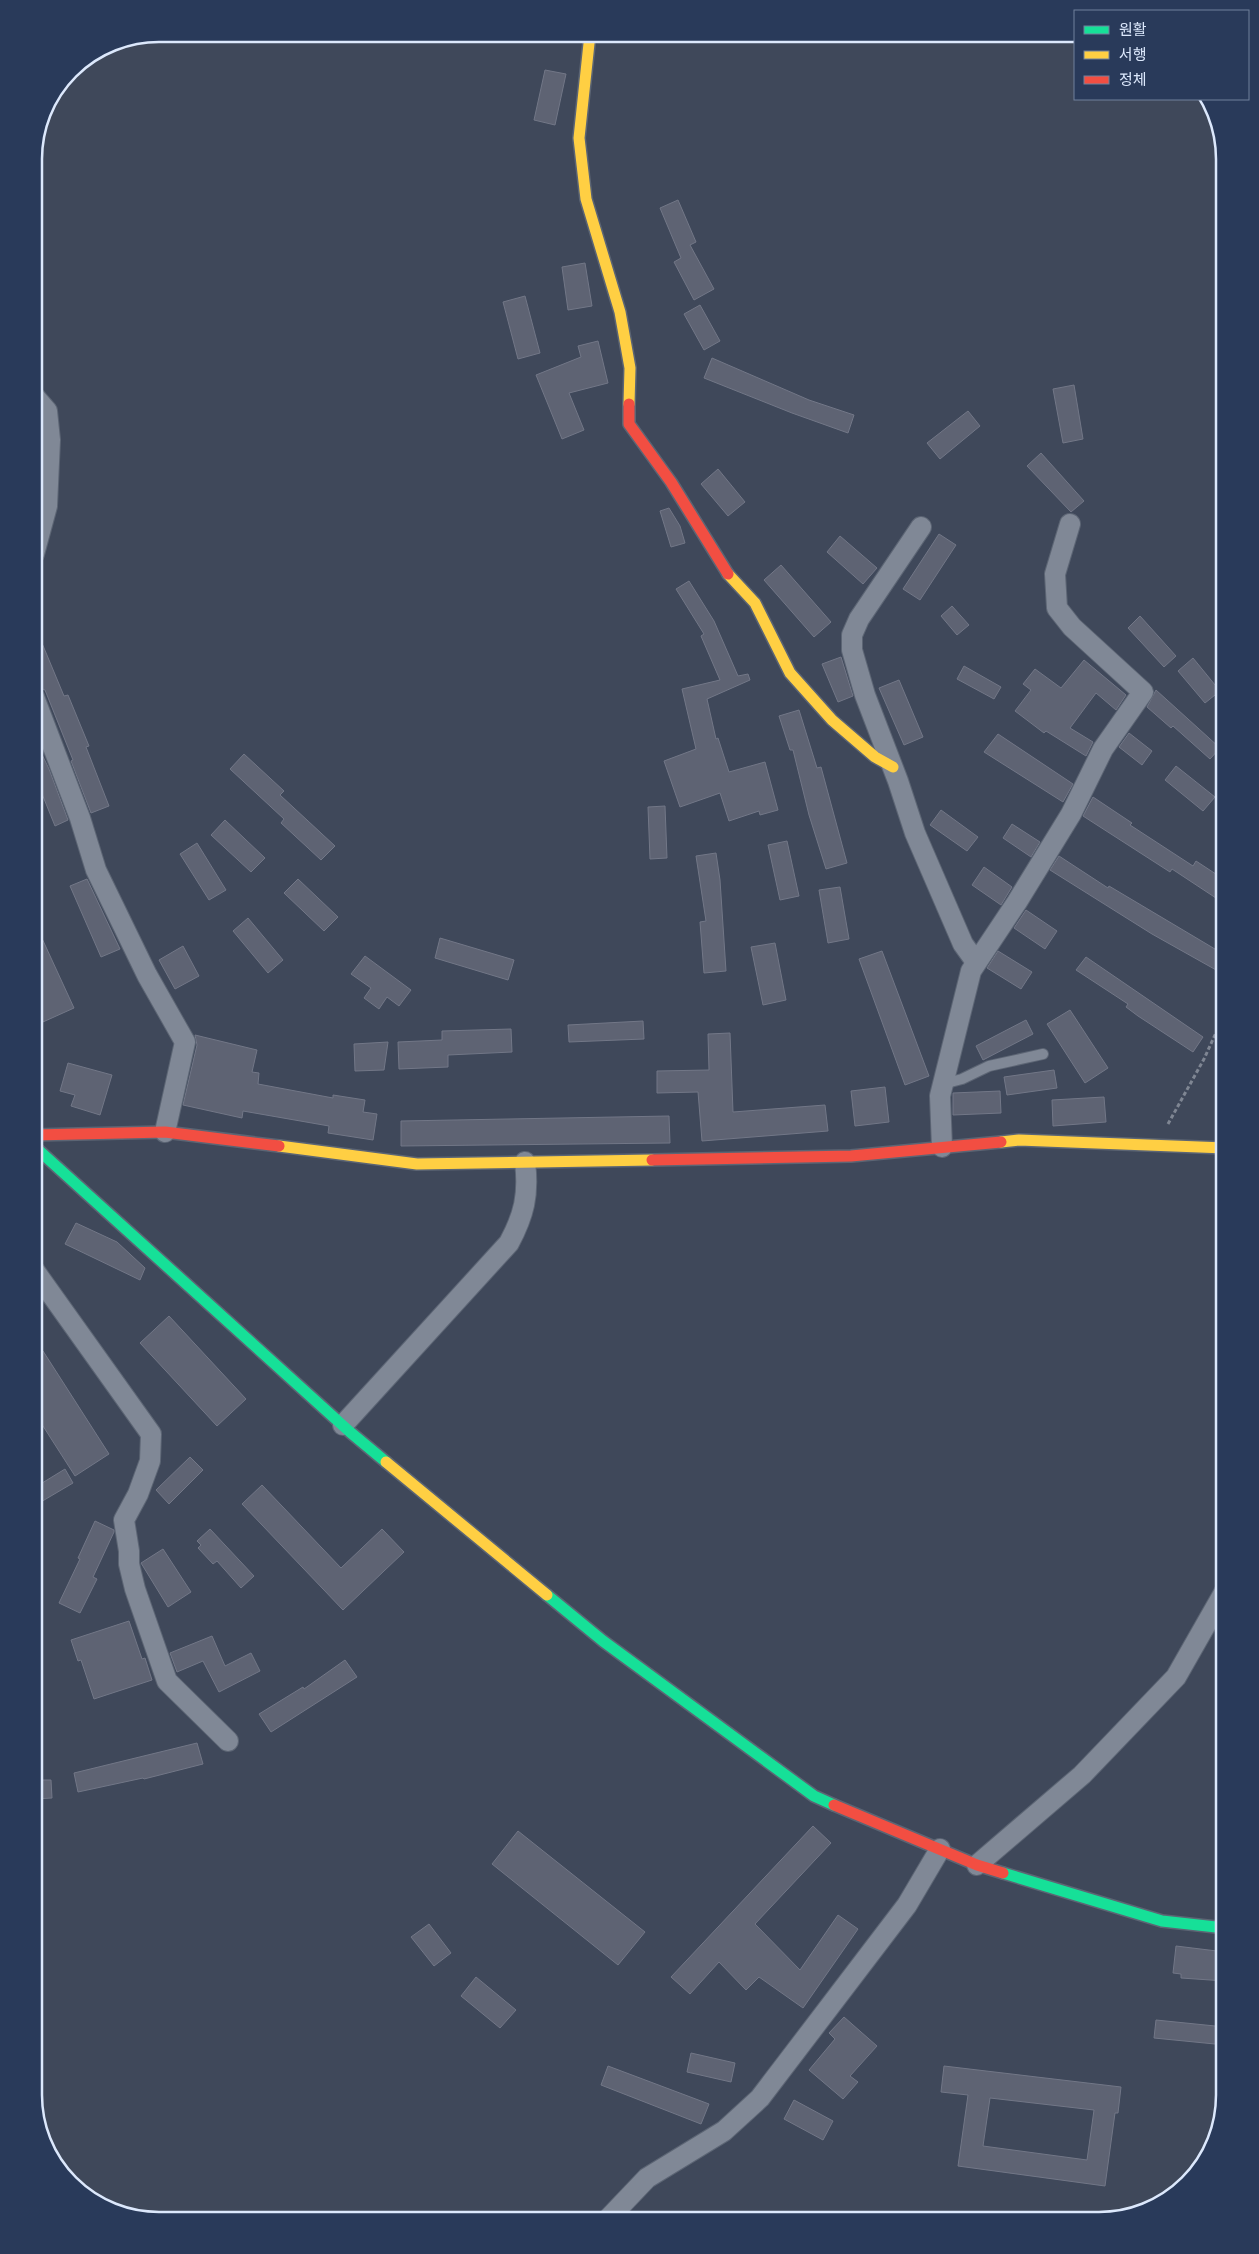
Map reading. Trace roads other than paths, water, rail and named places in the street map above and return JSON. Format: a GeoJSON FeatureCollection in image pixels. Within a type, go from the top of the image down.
{"type":"FeatureCollection","features":[{"type":"Feature","properties":{"kind":"street"},"geometry":{"type":"LineString","coordinates":[[589,42],[579,138],[586,199],[620,312],[630,368],[629,424],[670,482],[730,578],[755,603],[790,674],[832,720],[875,757],[893,768]]}},
{"type":"Feature","properties":{"kind":"street"},"geometry":{"type":"LineString","coordinates":[[43,406],[48,411],[50,440],[47,506],[43,521]]}},
{"type":"Feature","properties":{"kind":"street"},"geometry":{"type":"LineString","coordinates":[[942,1147],[940,1096],[971,970],[1017,902],[1071,814],[1103,748],[1143,692],[1072,627],[1058,608],[1055,574],[1070,524]]}},
{"type":"Feature","properties":{"kind":"street"},"geometry":{"type":"LineString","coordinates":[[921,528],[859,619],[852,635],[852,650],[865,696],[893,768],[915,833],[963,944],[976,962]]}},
{"type":"Feature","properties":{"kind":"street"},"geometry":{"type":"LineString","coordinates":[[43,720],[80,818],[96,870],[147,975],[185,1042],[165,1132]]}},
{"type":"Feature","properties":{"kind":"street"},"geometry":{"type":"LineString","coordinates":[[42,1135],[165,1132],[417,1164],[851,1156],[1019,1140],[1216,1148]]}},
{"type":"Feature","properties":{"kind":"street"},"geometry":{"type":"LineString","coordinates":[[42,1154],[342,1425],[603,1640],[814,1796],[977,1865],[1162,1921],[1216,1927]]}},
{"type":"Feature","properties":{"kind":"street"},"geometry":{"type":"LineString","coordinates":[[342,1425],[509,1243],[518,1226],[526,1202],[527,1180],[525,1162]]}},
{"type":"Feature","properties":{"kind":"street"},"geometry":{"type":"LineString","coordinates":[[42,1282],[151,1434],[150,1461],[146,1476],[124,1520],[129,1564],[167,1681],[228,1741]]}},
{"type":"Feature","properties":{"kind":"street"},"geometry":{"type":"LineString","coordinates":[[977,1865],[1082,1775],[1176,1677],[1216,1608]]}},
{"type":"Feature","properties":{"kind":"street"},"geometry":{"type":"LineString","coordinates":[[615,2211],[647,2178],[724,2131],[760,2098],[907,1905],[940,1849]]}},
{"type":"Feature","properties":{"kind":"lane"},"geometry":{"type":"LineString","coordinates":[[943,1084],[962,1079],[989,1066],[1043,1054]]}}]}
